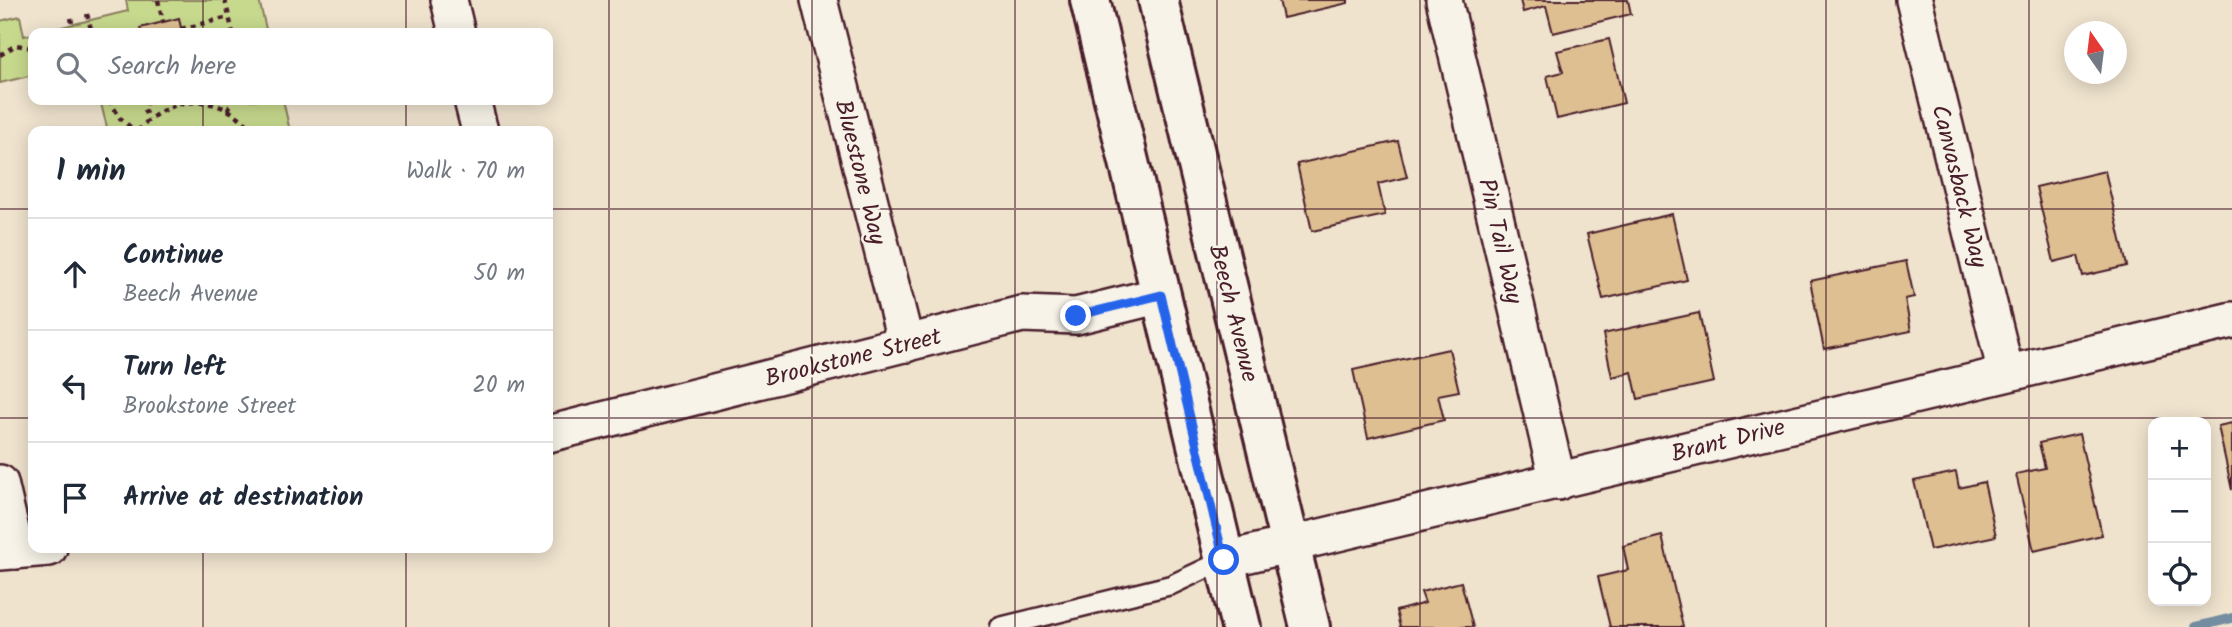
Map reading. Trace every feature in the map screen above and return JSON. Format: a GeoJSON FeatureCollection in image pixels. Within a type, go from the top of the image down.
{"type":"FeatureCollection","features":[{"type":"Feature","properties":{"kind":"main road"},"geometry":{"type":"LineString","coordinates":[[1090,0],[1241,627]]}},
{"type":"Feature","properties":{"kind":"main road","name":"Beech Avenue"},"geometry":{"type":"LineString","coordinates":[[1158,0],[1310,627]]}},
{"type":"Feature","properties":{"kind":"street"},"geometry":{"type":"LineString","coordinates":[[449,0],[456,28]]}},
{"type":"Feature","properties":{"kind":"street","name":"Bluestone Way"},"geometry":{"type":"LineString","coordinates":[[819,0],[906,344]]}},
{"type":"Feature","properties":{"kind":"street","name":"Pin Tail Way"},"geometry":{"type":"LineString","coordinates":[[1444,0],[1558,482]]}},
{"type":"Feature","properties":{"kind":"street","name":"Canvasback Way"},"geometry":{"type":"LineString","coordinates":[[1914,0],[2006,373]]}},
{"type":"Feature","properties":{"kind":"street"},"geometry":{"type":"LineString","coordinates":[[473,105],[479,126]]}},
{"type":"Feature","properties":{"kind":"street","name":"Brookstone Street"},"geometry":{"type":"LineString","coordinates":[[553,426],[906,344],[1022,314],[1076,316],[1161,295]]}},
{"type":"Feature","properties":{"kind":"street","name":"Brant Drive"},"geometry":{"type":"LineString","coordinates":[[1224,560],[2232,320]]}},
{"type":"Feature","properties":{"kind":"street"},"geometry":{"type":"LineString","coordinates":[[0,483],[22,550]]}},
{"type":"Feature","properties":{"kind":"lane"},"geometry":{"type":"LineString","coordinates":[[1000,627],[1171,585],[1224,560]]}},
{"type":"Feature","properties":{"kind":"path"},"geometry":{"type":"LineString","coordinates":[[158,0],[163,22]]}},
{"type":"Feature","properties":{"kind":"path"},"geometry":{"type":"LineString","coordinates":[[225,0],[232,28]]}},
{"type":"Feature","properties":{"kind":"path"},"geometry":{"type":"LineString","coordinates":[[87,14],[91,28]]}},
{"type":"Feature","properties":{"kind":"path"},"geometry":{"type":"LineString","coordinates":[[185,28],[229,17]]}},
{"type":"Feature","properties":{"kind":"path"},"geometry":{"type":"LineString","coordinates":[[71,18],[73,28]]}},
{"type":"Feature","properties":{"kind":"path"},"geometry":{"type":"LineString","coordinates":[[0,55],[16,45],[28,47]]}},
{"type":"Feature","properties":{"kind":"path"},"geometry":{"type":"LineString","coordinates":[[111,105],[130,126]]}},
{"type":"Feature","properties":{"kind":"path"},"geometry":{"type":"LineString","coordinates":[[145,105],[148,119]]}},
{"type":"Feature","properties":{"kind":"path"},"geometry":{"type":"LineString","coordinates":[[141,126],[148,119],[176,105]]}},
{"type":"Feature","properties":{"kind":"path"},"geometry":{"type":"LineString","coordinates":[[219,105],[242,118],[249,126]]}},
{"type":"Feature","properties":{"kind":"path"},"geometry":{"type":"LineString","coordinates":[[228,110],[230,105]]}},
{"type":"Feature","properties":{"kind":"green space"},"geometry":{"type":"Polygon","coordinates":[[[126,0],[259,0],[266,28],[58,28],[128,11],[126,0]]]}},
{"type":"Feature","properties":{"kind":"green space"},"geometry":{"type":"Polygon","coordinates":[[[20,16],[24,36],[28,35],[28,76],[0,83],[0,21],[20,16]]]}},
{"type":"Feature","properties":{"kind":"green space"},"geometry":{"type":"Polygon","coordinates":[[[101,105],[284,105],[289,126],[107,126],[101,105]]]}},
{"type":"Feature","properties":{"kind":"building"},"geometry":{"type":"Polygon","coordinates":[[[1279,0],[1348,0],[1348,3],[1283,18],[1279,0]]]}},
{"type":"Feature","properties":{"kind":"building"},"geometry":{"type":"Polygon","coordinates":[[[1520,0],[1628,0],[1631,14],[1553,33],[1546,6],[1523,12],[1520,0]]]}},
{"type":"Feature","properties":{"kind":"building"},"geometry":{"type":"Polygon","coordinates":[[[179,18],[181,28],[140,28],[179,18]]]}},
{"type":"Feature","properties":{"kind":"building"},"geometry":{"type":"Polygon","coordinates":[[[1609,39],[1624,103],[1557,119],[1547,76],[1563,72],[1557,51],[1609,39]]]}},
{"type":"Feature","properties":{"kind":"building"},"geometry":{"type":"Polygon","coordinates":[[[1398,141],[1407,177],[1378,184],[1385,215],[1312,231],[1297,164],[1398,141]]]}},
{"type":"Feature","properties":{"kind":"building"},"geometry":{"type":"Polygon","coordinates":[[[2105,171],[2127,266],[2083,276],[2078,256],[2054,262],[2036,187],[2105,171]]]}},
{"type":"Feature","properties":{"kind":"building"},"geometry":{"type":"Polygon","coordinates":[[[1672,214],[1687,280],[1603,299],[1587,234],[1672,214]]]}},
{"type":"Feature","properties":{"kind":"building"},"geometry":{"type":"Polygon","coordinates":[[[1906,261],[1914,297],[1905,299],[1911,331],[1824,349],[1810,281],[1906,261]]]}},
{"type":"Feature","properties":{"kind":"building"},"geometry":{"type":"Polygon","coordinates":[[[1699,313],[1714,382],[1638,399],[1632,372],[1612,377],[1603,334],[1699,313]]]}},
{"type":"Feature","properties":{"kind":"building"},"geometry":{"type":"Polygon","coordinates":[[[1449,349],[1459,391],[1438,395],[1444,420],[1368,438],[1353,370],[1449,349]]]}},
{"type":"Feature","properties":{"kind":"building"},"geometry":{"type":"Polygon","coordinates":[[[2232,423],[2232,490],[2218,426],[2232,423]]]}},
{"type":"Feature","properties":{"kind":"building"},"geometry":{"type":"Polygon","coordinates":[[[2079,434],[2102,535],[2034,551],[2016,474],[2045,468],[2039,443],[2079,434]]]}},
{"type":"Feature","properties":{"kind":"building"},"geometry":{"type":"Polygon","coordinates":[[[1956,472],[1959,488],[1984,482],[1996,536],[1930,550],[1914,481],[1956,472]]]}},
{"type":"Feature","properties":{"kind":"building"},"geometry":{"type":"Polygon","coordinates":[[[1662,536],[1683,627],[1610,627],[1598,577],[1628,570],[1623,546],[1662,536]]]}},
{"type":"Feature","properties":{"kind":"building"},"geometry":{"type":"Polygon","coordinates":[[[1461,582],[1473,627],[1400,627],[1396,611],[1425,603],[1421,592],[1461,582]]]}},
{"type":"Feature","properties":{"kind":"waterway"},"geometry":{"type":"LineString","coordinates":[[2196,627],[2232,618]]}},
{"type":"Feature","properties":{"kind":"route"},"geometry":{"type":"LineString","coordinates":[[1076,316],[1161,295],[1224,560]]}}]}
